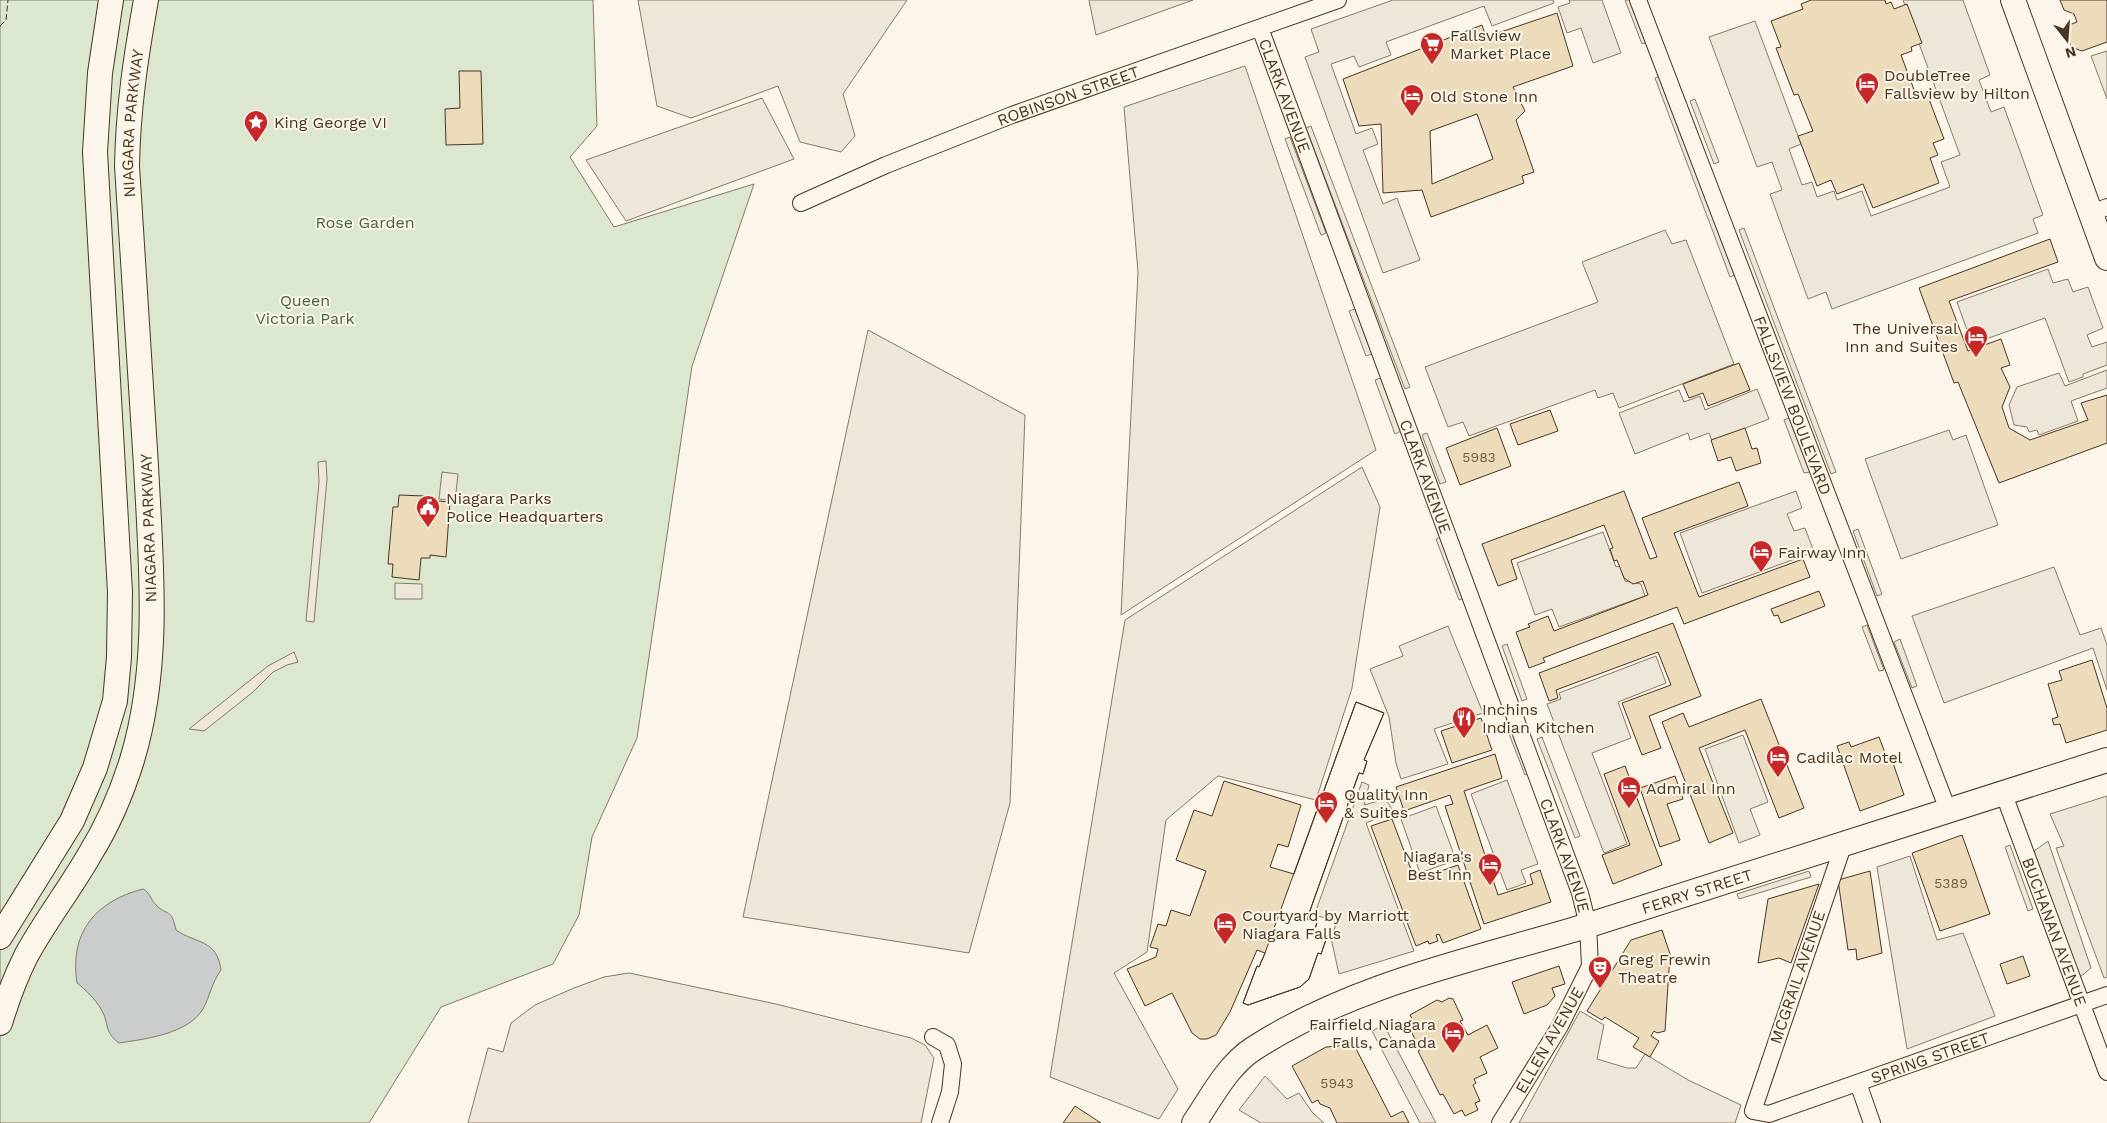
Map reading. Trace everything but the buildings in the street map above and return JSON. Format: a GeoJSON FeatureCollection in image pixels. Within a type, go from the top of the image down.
{"type":"FeatureCollection","features":[{"type":"Feature","properties":{"kind":"main road","name":"NIAGARA PARKWAY"},"geometry":{"type":"LineString","coordinates":[[0,937],[72,821],[95,768],[114,701],[119,657],[120,592],[95,152],[100,73],[111,0]]}},
{"type":"Feature","properties":{"kind":"main road","name":"NIAGARA PARKWAY"},"geometry":{"type":"LineString","coordinates":[[0,1023],[6,1001],[26,957],[50,914],[90,854],[113,810],[132,762],[148,685],[152,645],[151,575],[128,166],[128,112],[146,0]]}},
{"type":"Feature","properties":{"kind":"main road"},"geometry":{"type":"LineString","coordinates":[[2013,0],[2099,210],[2107,258]]}},
{"type":"Feature","properties":{"kind":"main road","name":"FERRY STREET"},"geometry":{"type":"LineString","coordinates":[[1194,1123],[1230,1070],[1250,1051],[1289,1027],[1376,988],[1588,925],[2107,760]]}},
{"type":"Feature","properties":{"kind":"street","name":"ROBINSON STREET"},"geometry":{"type":"LineString","coordinates":[[801,203],[886,165],[1012,115],[1338,0]]}},
{"type":"Feature","properties":{"kind":"street","name":"FALLSVIEW BOULEVARD"},"geometry":{"type":"LineString","coordinates":[[1638,0],[1948,810]]}},
{"type":"Feature","properties":{"kind":"street","name":"CLARK AVENUE"},"geometry":{"type":"LineString","coordinates":[[1260,28],[1580,893],[1588,925]]}},
{"type":"Feature","properties":{"kind":"street","name":"BUCHANAN AVENUE"},"geometry":{"type":"LineString","coordinates":[[2003,792],[2107,1072]]}},
{"type":"Feature","properties":{"kind":"street","name":"MCGRAIL AVENUE"},"geometry":{"type":"LineString","coordinates":[[1752,1111],[1844,843]]}},
{"type":"Feature","properties":{"kind":"street","name":"ELLEN AVENUE"},"geometry":{"type":"LineString","coordinates":[[1500,1123],[1560,1026],[1590,966],[1588,925]]}},
{"type":"Feature","properties":{"kind":"street","name":"SPRING STREET"},"geometry":{"type":"LineString","coordinates":[[1752,1111],[1783,1116],[1858,1082],[2107,995]]}},
{"type":"Feature","properties":{"kind":"street"},"geometry":{"type":"LineString","coordinates":[[933,1036],[947,1045],[953,1064],[950,1092],[940,1123]]}},
{"type":"Feature","properties":{"kind":"street"},"geometry":{"type":"LineString","coordinates":[[1858,1082],[1872,1123]]}},
{"type":"Feature","properties":{"kind":"green space","name":"Queen Victoria Park"},"geometry":{"type":"Polygon","coordinates":[[[0,0],[593,0],[597,126],[570,157],[614,227],[754,184],[692,366],[637,738],[592,837],[579,915],[553,964],[441,1007],[369,1123],[0,1123],[0,0]]]}},
{"type":"Feature","properties":{"kind":"shaded area"},"geometry":{"type":"Polygon","coordinates":[[[638,0],[907,0],[843,94],[855,136],[841,152],[800,142],[778,86],[691,118],[657,106],[638,0]]]}},
{"type":"Feature","properties":{"kind":"shaded area"},"geometry":{"type":"Polygon","coordinates":[[[1089,0],[1193,0],[1096,35],[1089,0]]]}},
{"type":"Feature","properties":{"kind":"shaded area"},"geometry":{"type":"Polygon","coordinates":[[[1393,0],[1553,0],[1554,3],[1492,26],[1484,6],[1386,42],[1391,55],[1359,67],[1354,56],[1331,64],[1356,134],[1372,128],[1378,144],[1363,150],[1383,204],[1397,198],[1420,260],[1383,273],[1305,57],[1319,52],[1311,29],[1393,0]]]}},
{"type":"Feature","properties":{"kind":"shaded area"},"geometry":{"type":"Polygon","coordinates":[[[1569,0],[1602,0],[1621,53],[1593,63],[1581,28],[1567,33],[1558,7],[1570,3],[1569,0]]]}},
{"type":"Feature","properties":{"kind":"shaded area"},"geometry":{"type":"Polygon","coordinates":[[[1625,0],[1631,0],[1647,42],[1642,44],[1625,0]]]}},
{"type":"Feature","properties":{"kind":"shaded area"},"geometry":{"type":"Polygon","coordinates":[[[1903,0],[1963,0],[1990,75],[1979,80],[1991,112],[2004,107],[2043,215],[2033,219],[2038,233],[1832,309],[1826,292],[1808,299],[1770,194],[1782,190],[1772,162],[1757,167],[1709,37],[1755,21],[1801,144],[1789,149],[1802,185],[1812,182],[1817,197],[1834,191],[1837,200],[1862,191],[1871,216],[1950,187],[1941,162],[1960,155],[1903,0]]]}},
{"type":"Feature","properties":{"kind":"shaded area"},"geometry":{"type":"Polygon","coordinates":[[[2107,51],[2107,99],[2091,56],[2107,51]]]}},
{"type":"Feature","properties":{"kind":"shaded area"},"geometry":{"type":"Polygon","coordinates":[[[1245,66],[1376,450],[1121,615],[1138,272],[1124,107],[1245,66]]]}},
{"type":"Feature","properties":{"kind":"shaded area"},"geometry":{"type":"Polygon","coordinates":[[[1660,76],[1735,275],[1730,277],[1655,78],[1660,76]]]}},
{"type":"Feature","properties":{"kind":"shaded area"},"geometry":{"type":"Polygon","coordinates":[[[762,98],[794,159],[626,221],[586,160],[762,98]]]}},
{"type":"Feature","properties":{"kind":"shaded area"},"geometry":{"type":"Polygon","coordinates":[[[1695,99],[1719,162],[1714,164],[1690,101],[1695,99]]]}},
{"type":"Feature","properties":{"kind":"shaded area"},"geometry":{"type":"Polygon","coordinates":[[[1311,126],[1410,387],[1405,389],[1306,128],[1311,126]]]}},
{"type":"Feature","properties":{"kind":"shaded area"},"geometry":{"type":"Polygon","coordinates":[[[1290,137],[1326,233],[1321,235],[1285,139],[1290,137]]]}},
{"type":"Feature","properties":{"kind":"shaded area"},"geometry":{"type":"Polygon","coordinates":[[[1744,228],[1836,472],[1831,474],[1739,230],[1744,228]]]}},
{"type":"Feature","properties":{"kind":"shaded area"},"geometry":{"type":"Polygon","coordinates":[[[1665,230],[1672,244],[1686,240],[1734,364],[1619,408],[1613,393],[1598,398],[1595,390],[1469,436],[1463,422],[1448,427],[1425,367],[1598,302],[1582,262],[1665,230]]]}},
{"type":"Feature","properties":{"kind":"shaded area"},"geometry":{"type":"Polygon","coordinates":[[[2048,269],[2053,283],[2068,279],[2073,292],[2088,287],[2103,328],[2087,335],[2092,347],[2107,342],[2107,365],[2083,374],[2083,377],[2069,382],[2045,318],[1972,344],[1957,302],[2048,269]]]}},
{"type":"Feature","properties":{"kind":"shaded area"},"geometry":{"type":"Polygon","coordinates":[[[1355,309],[1372,354],[1366,356],[1349,311],[1355,309]]]}},
{"type":"Feature","properties":{"kind":"shaded area"},"geometry":{"type":"Polygon","coordinates":[[[868,330],[1025,415],[1010,803],[969,953],[743,917],[868,330]]]}},
{"type":"Feature","properties":{"kind":"shaded area"},"geometry":{"type":"Polygon","coordinates":[[[2107,370],[2107,388],[2071,401],[2078,421],[2039,435],[2037,430],[2029,432],[2027,427],[2014,425],[2009,405],[2017,387],[2059,373],[2065,386],[2107,370]]]}},
{"type":"Feature","properties":{"kind":"shaded area"},"geometry":{"type":"Polygon","coordinates":[[[1381,378],[1401,431],[1395,434],[1375,380],[1381,378]]]}},
{"type":"Feature","properties":{"kind":"shaded area"},"geometry":{"type":"Polygon","coordinates":[[[1757,389],[1769,419],[1712,441],[1709,433],[1690,440],[1688,433],[1635,454],[1619,413],[1679,390],[1684,402],[1700,396],[1705,410],[1757,389]]]}},
{"type":"Feature","properties":{"kind":"shaded area"},"geometry":{"type":"Polygon","coordinates":[[[1789,418],[1810,472],[1804,473],[1784,420],[1789,418]]]}},
{"type":"Feature","properties":{"kind":"shaded area"},"geometry":{"type":"Polygon","coordinates":[[[1949,430],[1953,440],[1966,435],[1998,525],[1901,559],[1865,459],[1949,430]]]}},
{"type":"Feature","properties":{"kind":"shaded area"},"geometry":{"type":"Polygon","coordinates":[[[1427,433],[1446,482],[1440,484],[1422,435],[1427,433]]]}},
{"type":"Feature","properties":{"kind":"shaded area"},"geometry":{"type":"Polygon","coordinates":[[[326,461],[327,479],[314,622],[306,621],[319,482],[318,462],[326,461]]]}},
{"type":"Feature","properties":{"kind":"shaded area"},"geometry":{"type":"Polygon","coordinates":[[[1362,467],[1380,507],[1352,688],[1316,800],[1218,776],[1166,820],[1147,952],[1114,973],[1178,1089],[1159,1119],[1050,1077],[1125,620],[1362,467]]]}},
{"type":"Feature","properties":{"kind":"shaded area"},"geometry":{"type":"Polygon","coordinates":[[[442,472],[458,474],[455,501],[439,499],[442,472]]]}},
{"type":"Feature","properties":{"kind":"shaded area"},"geometry":{"type":"Polygon","coordinates":[[[1796,491],[1802,508],[1787,514],[1794,531],[1805,528],[1814,552],[1702,593],[1680,533],[1796,491]]]}},
{"type":"Feature","properties":{"kind":"shaded area"},"geometry":{"type":"Polygon","coordinates":[[[1858,529],[1882,594],[1877,596],[1853,531],[1858,529]]]}},
{"type":"Feature","properties":{"kind":"shaded area"},"geometry":{"type":"Polygon","coordinates":[[[1603,532],[1616,567],[1620,566],[1625,581],[1641,584],[1645,596],[1559,627],[1552,609],[1535,615],[1517,563],[1603,532]]]}},
{"type":"Feature","properties":{"kind":"shaded area"},"geometry":{"type":"Polygon","coordinates":[[[1441,537],[1464,598],[1459,600],[1436,539],[1441,537]]]}},
{"type":"Feature","properties":{"kind":"shaded area"},"geometry":{"type":"Polygon","coordinates":[[[2054,567],[2080,635],[2101,628],[2107,645],[2107,690],[2093,648],[1944,703],[1912,616],[2054,567]]]}},
{"type":"Feature","properties":{"kind":"shaded area"},"geometry":{"type":"Polygon","coordinates":[[[395,583],[422,584],[422,599],[395,599],[395,583]]]}},
{"type":"Feature","properties":{"kind":"shaded area"},"geometry":{"type":"Polygon","coordinates":[[[1867,625],[1884,670],[1879,671],[1862,627],[1867,625]]]}},
{"type":"Feature","properties":{"kind":"shaded area"},"geometry":{"type":"Polygon","coordinates":[[[1448,626],[1483,713],[1434,729],[1448,764],[1401,779],[1396,763],[1389,717],[1370,669],[1403,656],[1399,646],[1448,626]]]}},
{"type":"Feature","properties":{"kind":"shaded area"},"geometry":{"type":"Polygon","coordinates":[[[1900,639],[1917,686],[1912,688],[1894,642],[1900,639]]]}},
{"type":"Feature","properties":{"kind":"shaded area"},"geometry":{"type":"Polygon","coordinates":[[[1507,644],[1527,699],[1522,701],[1502,646],[1507,644]]]}},
{"type":"Feature","properties":{"kind":"shaded area"},"geometry":{"type":"Polygon","coordinates":[[[294,652],[298,662],[273,672],[253,692],[204,731],[189,729],[268,666],[294,652]]]}},
{"type":"Feature","properties":{"kind":"shaded area"},"geometry":{"type":"Polygon","coordinates":[[[1656,656],[1666,683],[1618,702],[1631,738],[1592,753],[1627,844],[1604,853],[1547,704],[1561,699],[1559,693],[1656,656]]]}},
{"type":"Feature","properties":{"kind":"shaded area"},"geometry":{"type":"Polygon","coordinates":[[[1509,719],[1530,773],[1525,775],[1504,721],[1509,719]]]}},
{"type":"Feature","properties":{"kind":"shaded area"},"geometry":{"type":"Polygon","coordinates":[[[1743,735],[1768,802],[1750,809],[1760,835],[1739,843],[1705,749],[1743,735]]]}},
{"type":"Feature","properties":{"kind":"shaded area"},"geometry":{"type":"Polygon","coordinates":[[[1542,737],[1580,836],[1575,838],[1537,739],[1542,737]]]}},
{"type":"Feature","properties":{"kind":"shaded area"},"geometry":{"type":"Polygon","coordinates":[[[1507,780],[1538,864],[1521,870],[1526,883],[1507,890],[1471,794],[1507,780]]]}},
{"type":"Feature","properties":{"kind":"shaded area"},"geometry":{"type":"Polygon","coordinates":[[[1362,782],[1369,785],[1364,805],[1386,799],[1393,811],[1366,823],[1414,951],[1339,974],[1331,938],[1338,919],[1314,916],[1362,782]]]}},
{"type":"Feature","properties":{"kind":"shaded area"},"geometry":{"type":"Polygon","coordinates":[[[2107,796],[2107,977],[2104,978],[2056,848],[2064,846],[2050,814],[2107,796]]]}},
{"type":"Feature","properties":{"kind":"shaded area"},"geometry":{"type":"Polygon","coordinates":[[[1436,806],[1456,860],[1420,873],[1401,819],[1436,806]]]}},
{"type":"Feature","properties":{"kind":"shaded area"},"geometry":{"type":"Polygon","coordinates":[[[2048,841],[2091,968],[2079,978],[2034,851],[2048,841]]]}},
{"type":"Feature","properties":{"kind":"shaded area"},"geometry":{"type":"Polygon","coordinates":[[[2010,845],[2033,909],[2028,911],[2005,847],[2010,845]]]}},
{"type":"Feature","properties":{"kind":"shaded area"},"geometry":{"type":"Polygon","coordinates":[[[1910,856],[1937,940],[1963,933],[1995,1016],[1907,1049],[1877,867],[1910,856]]]}},
{"type":"Feature","properties":{"kind":"shaded area"},"geometry":{"type":"Polygon","coordinates":[[[1809,871],[1811,877],[1739,899],[1737,894],[1809,871]]]}},
{"type":"Feature","properties":{"kind":"shaded area"},"geometry":{"type":"Polygon","coordinates":[[[143,889],[160,909],[171,915],[176,930],[210,947],[219,960],[221,970],[215,979],[203,1009],[187,1024],[165,1034],[119,1043],[111,1035],[99,1005],[77,983],[77,948],[89,921],[99,911],[126,894],[143,889]]]}},
{"type":"Feature","properties":{"kind":"shaded area"},"geometry":{"type":"Polygon","coordinates":[[[629,973],[776,1004],[911,1038],[925,1045],[934,1058],[921,1123],[468,1123],[488,1048],[503,1052],[511,1023],[535,1005],[574,988],[604,977],[629,973]]]}},
{"type":"Feature","properties":{"kind":"shaded area"},"geometry":{"type":"Polygon","coordinates":[[[1580,1011],[1604,1025],[1597,1059],[1627,1068],[1636,1068],[1645,1054],[1688,1080],[1741,1105],[1735,1123],[1519,1123],[1580,1011]]]}},
{"type":"Feature","properties":{"kind":"shaded area"},"geometry":{"type":"Polygon","coordinates":[[[1384,1025],[1436,1123],[1420,1123],[1372,1031],[1384,1025]]]}},
{"type":"Feature","properties":{"kind":"shaded area"},"geometry":{"type":"Polygon","coordinates":[[[1265,1076],[1287,1099],[1299,1093],[1312,1112],[1324,1123],[1261,1123],[1239,1110],[1265,1076]]]}},
{"type":"Feature","properties":{"kind":"fence"},"geometry":{"type":"LineString","coordinates":[[0,26],[6,20],[8,0]]}},
{"type":"Feature","properties":{"kind":"place","name":"Fallsview Market Place"},"geometry":{"type":"Point","coordinates":[1432,65]}},
{"type":"Feature","properties":{"kind":"place","name":"DoubleTree Fallsview by Hilton"},"geometry":{"type":"Point","coordinates":[1867,105]}},
{"type":"Feature","properties":{"kind":"place","name":"Old Stone Inn"},"geometry":{"type":"Point","coordinates":[1412,117]}},
{"type":"Feature","properties":{"kind":"place","name":"King George VI"},"geometry":{"type":"Point","coordinates":[256,143]}},
{"type":"Feature","properties":{"kind":"place","name":"The Universal Inn and Suites"},"geometry":{"type":"Point","coordinates":[1976,358]}},
{"type":"Feature","properties":{"kind":"place","name":"Niagara Parks Police Headquarters"},"geometry":{"type":"Point","coordinates":[428,528]}},
{"type":"Feature","properties":{"kind":"place","name":"Fairway Inn"},"geometry":{"type":"Point","coordinates":[1761,573]}},
{"type":"Feature","properties":{"kind":"place","name":"Inchins Indian Kitchen"},"geometry":{"type":"Point","coordinates":[1464,739]}},
{"type":"Feature","properties":{"kind":"place","name":"Cadilac Motel"},"geometry":{"type":"Point","coordinates":[1778,778]}},
{"type":"Feature","properties":{"kind":"place","name":"Admiral Inn"},"geometry":{"type":"Point","coordinates":[1629,809]}},
{"type":"Feature","properties":{"kind":"place","name":"Quality Inn & Suites"},"geometry":{"type":"Point","coordinates":[1326,824]}},
{"type":"Feature","properties":{"kind":"place","name":"Niagara's Best Inn"},"geometry":{"type":"Point","coordinates":[1490,886]}},
{"type":"Feature","properties":{"kind":"place","name":"Courtyard by Marriott Niagara Falls"},"geometry":{"type":"Point","coordinates":[1225,945]}},
{"type":"Feature","properties":{"kind":"place","name":"Greg Frewin Theatre"},"geometry":{"type":"Point","coordinates":[1600,989]}},
{"type":"Feature","properties":{"kind":"place","name":"Fairfield Niagara Falls, Canada"},"geometry":{"type":"Point","coordinates":[1453,1054]}},
{"type":"Feature","properties":{"kind":"park label","name":"Rose Garden"},"geometry":{"type":"Point","coordinates":[365,222]}}]}
